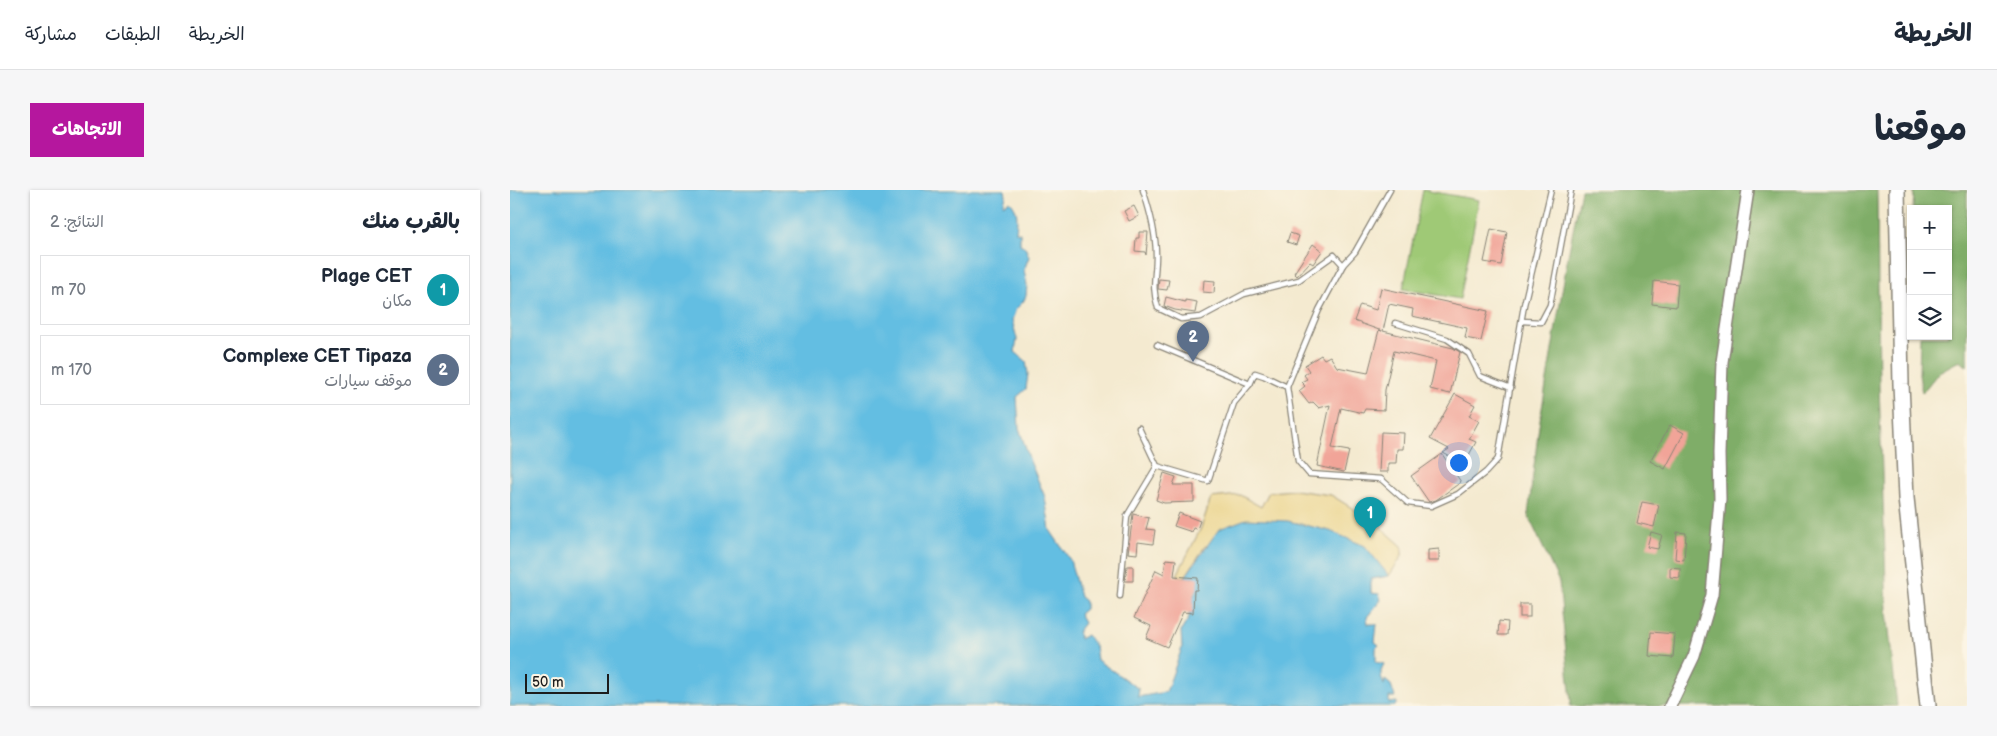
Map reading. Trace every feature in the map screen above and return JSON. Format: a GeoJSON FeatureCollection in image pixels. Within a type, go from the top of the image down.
{"type":"FeatureCollection","features":[{"type":"Feature","properties":{"kind":"main road"},"geometry":{"type":"LineString","coordinates":[[1897,190],[1901,384],[1906,498],[1928,706]]}},
{"type":"Feature","properties":{"kind":"street"},"geometry":{"type":"LineString","coordinates":[[1670,706],[1694,656],[1712,595],[1720,499],[1719,454],[1722,362],[1748,190]]}},
{"type":"Feature","properties":{"kind":"lane"},"geometry":{"type":"LineString","coordinates":[[1143,190],[1152,218],[1156,254],[1153,292],[1158,308],[1181,319],[1201,317],[1244,294],[1299,280],[1334,255],[1343,265]]}},
{"type":"Feature","properties":{"kind":"lane"},"geometry":{"type":"LineString","coordinates":[[1390,190],[1356,252],[1343,265],[1319,310],[1287,387],[1298,461],[1309,474],[1381,479],[1408,503],[1431,506],[1458,494],[1486,472],[1498,459],[1522,321],[1551,190]]}},
{"type":"Feature","properties":{"kind":"lane"},"geometry":{"type":"LineString","coordinates":[[1522,321],[1541,322],[1550,305],[1571,190]]}},
{"type":"Feature","properties":{"kind":"lane"},"geometry":{"type":"LineString","coordinates":[[1395,323],[1447,339],[1469,354],[1480,376],[1511,388]]}},
{"type":"Feature","properties":{"kind":"lane"},"geometry":{"type":"LineString","coordinates":[[1157,345],[1250,384]]}},
{"type":"Feature","properties":{"kind":"lane"},"geometry":{"type":"LineString","coordinates":[[1138,428],[1157,466],[1208,481],[1234,403],[1250,384],[1255,373],[1287,387]]}},
{"type":"Feature","properties":{"kind":"lane"},"geometry":{"type":"LineString","coordinates":[[1120,596],[1127,516],[1157,466]]}},
{"type":"Feature","properties":{"kind":"green space"},"geometry":{"type":"Polygon","coordinates":[[[1423,190],[1479,200],[1460,299],[1403,289],[1423,190]]]}},
{"type":"Feature","properties":{"kind":"green space"},"geometry":{"type":"Polygon","coordinates":[[[1581,190],[1877,190],[1879,386],[1887,611],[1897,706],[1570,706],[1559,582],[1528,515],[1539,426],[1581,190]]]}},
{"type":"Feature","properties":{"kind":"green space"},"geometry":{"type":"Polygon","coordinates":[[[1914,190],[1967,190],[1967,366],[1959,361],[1939,372],[1922,393],[1919,375],[1920,340],[1952,340],[1952,205],[1913,205],[1914,190]]]}},
{"type":"Feature","properties":{"kind":"sand"},"geometry":{"type":"Polygon","coordinates":[[[1294,490],[1331,495],[1376,523],[1402,546],[1402,556],[1389,576],[1378,563],[1205,546],[1185,577],[1177,575],[1201,528],[1211,498],[1240,495],[1261,507],[1269,492],[1294,490]]]}},
{"type":"Feature","properties":{"kind":"water"},"geometry":{"type":"Polygon","coordinates":[[[510,190],[1005,190],[1006,196],[1003,205],[1010,201],[1015,208],[1017,215],[1016,232],[1020,233],[1020,244],[1025,247],[1029,257],[1024,270],[1027,285],[1026,296],[1016,309],[1012,320],[1017,339],[1015,352],[1026,361],[1028,374],[1026,389],[1017,397],[1019,428],[1045,497],[1050,530],[1070,560],[1080,597],[1085,601],[1085,609],[1079,614],[1084,623],[1078,631],[1080,639],[1087,635],[1095,646],[1097,660],[1139,689],[1138,697],[1166,692],[1182,648],[1181,631],[1189,618],[1190,599],[1196,592],[1196,578],[1185,577],[1219,529],[1246,519],[1288,521],[1330,531],[1365,546],[1389,576],[1371,579],[1371,593],[1379,594],[1381,600],[1367,617],[1368,624],[1377,624],[1375,642],[1379,645],[1376,648],[1376,662],[1384,664],[1381,670],[1381,677],[1384,685],[1385,680],[1391,685],[1395,697],[1389,697],[1389,703],[1397,702],[1395,706],[510,706],[510,190]]]}},
{"type":"Feature","properties":{"kind":"building"},"geometry":{"type":"Polygon","coordinates":[[[1134,206],[1139,216],[1129,221],[1124,211],[1134,206]]]}},
{"type":"Feature","properties":{"kind":"building"},"geometry":{"type":"Polygon","coordinates":[[[1491,229],[1507,232],[1501,265],[1484,262],[1491,229]]]}},
{"type":"Feature","properties":{"kind":"building"},"geometry":{"type":"Polygon","coordinates":[[[1139,232],[1148,232],[1146,255],[1145,252],[1135,251],[1136,238],[1139,238],[1139,232]]]}},
{"type":"Feature","properties":{"kind":"building"},"geometry":{"type":"Polygon","coordinates":[[[1290,233],[1299,236],[1296,245],[1287,242],[1290,233]]]}},
{"type":"Feature","properties":{"kind":"building"},"geometry":{"type":"Polygon","coordinates":[[[1313,244],[1322,251],[1313,264],[1310,262],[1297,276],[1294,273],[1313,244]]]}},
{"type":"Feature","properties":{"kind":"building"},"geometry":{"type":"Polygon","coordinates":[[[1159,279],[1169,280],[1167,290],[1158,289],[1159,279]]]}},
{"type":"Feature","properties":{"kind":"building"},"geometry":{"type":"Polygon","coordinates":[[[1204,280],[1215,281],[1214,293],[1203,292],[1204,280]]]}},
{"type":"Feature","properties":{"kind":"building"},"geometry":{"type":"Polygon","coordinates":[[[1654,281],[1678,284],[1676,307],[1652,304],[1654,281]]]}},
{"type":"Feature","properties":{"kind":"building"},"geometry":{"type":"Polygon","coordinates":[[[1381,288],[1488,311],[1481,341],[1465,338],[1467,328],[1412,316],[1413,309],[1389,304],[1383,331],[1453,348],[1460,352],[1450,394],[1430,389],[1436,361],[1394,351],[1385,390],[1384,410],[1365,409],[1363,413],[1341,408],[1332,448],[1349,451],[1344,472],[1317,466],[1330,405],[1319,408],[1313,402],[1309,404],[1299,391],[1305,386],[1301,382],[1307,379],[1304,375],[1309,371],[1305,365],[1321,355],[1324,359],[1330,356],[1337,367],[1368,373],[1379,330],[1382,331],[1354,321],[1360,305],[1376,310],[1381,288]]]}},
{"type":"Feature","properties":{"kind":"building"},"geometry":{"type":"Polygon","coordinates":[[[1166,297],[1185,302],[1185,300],[1197,302],[1195,313],[1164,306],[1166,297]]]}},
{"type":"Feature","properties":{"kind":"building"},"geometry":{"type":"Polygon","coordinates":[[[1455,394],[1475,405],[1469,416],[1479,421],[1469,439],[1476,442],[1464,464],[1443,453],[1449,449],[1430,439],[1455,394]]]}},
{"type":"Feature","properties":{"kind":"building"},"geometry":{"type":"Polygon","coordinates":[[[1670,425],[1684,433],[1665,469],[1650,461],[1670,425]]]}},
{"type":"Feature","properties":{"kind":"building"},"geometry":{"type":"Polygon","coordinates":[[[1381,432],[1404,433],[1403,449],[1397,449],[1396,463],[1388,463],[1388,472],[1379,472],[1381,432]]]}},
{"type":"Feature","properties":{"kind":"building"},"geometry":{"type":"Polygon","coordinates":[[[1442,454],[1461,482],[1436,500],[1429,502],[1411,476],[1442,454]]]}},
{"type":"Feature","properties":{"kind":"building"},"geometry":{"type":"Polygon","coordinates":[[[1164,473],[1176,477],[1173,485],[1194,485],[1194,502],[1164,503],[1156,500],[1164,473]]]}},
{"type":"Feature","properties":{"kind":"building"},"geometry":{"type":"Polygon","coordinates":[[[1642,502],[1659,505],[1654,527],[1637,523],[1642,502]]]}},
{"type":"Feature","properties":{"kind":"building"},"geometry":{"type":"Polygon","coordinates":[[[1179,513],[1200,521],[1197,529],[1193,528],[1192,532],[1174,526],[1179,513]]]}},
{"type":"Feature","properties":{"kind":"building"},"geometry":{"type":"Polygon","coordinates":[[[1133,514],[1149,518],[1146,529],[1155,530],[1153,544],[1138,542],[1137,554],[1128,553],[1133,514]]]}},
{"type":"Feature","properties":{"kind":"building"},"geometry":{"type":"Polygon","coordinates":[[[1651,532],[1662,535],[1658,549],[1647,547],[1651,532]]]}},
{"type":"Feature","properties":{"kind":"building"},"geometry":{"type":"Polygon","coordinates":[[[1677,532],[1686,533],[1684,560],[1675,559],[1677,532]]]}},
{"type":"Feature","properties":{"kind":"building"},"geometry":{"type":"Polygon","coordinates":[[[1439,549],[1439,561],[1428,561],[1428,550],[1439,549]]]}},
{"type":"Feature","properties":{"kind":"building"},"geometry":{"type":"Polygon","coordinates":[[[1166,559],[1176,560],[1174,576],[1198,578],[1197,590],[1194,590],[1193,613],[1183,612],[1167,647],[1146,638],[1151,626],[1134,618],[1156,570],[1164,574],[1166,559]]]}},
{"type":"Feature","properties":{"kind":"building"},"geometry":{"type":"Polygon","coordinates":[[[1127,566],[1133,566],[1133,581],[1125,581],[1127,566]]]}},
{"type":"Feature","properties":{"kind":"building"},"geometry":{"type":"Polygon","coordinates":[[[1670,567],[1680,568],[1680,578],[1670,577],[1670,567]]]}},
{"type":"Feature","properties":{"kind":"building"},"geometry":{"type":"Polygon","coordinates":[[[1520,604],[1530,604],[1530,617],[1520,617],[1520,604]]]}},
{"type":"Feature","properties":{"kind":"building"},"geometry":{"type":"Polygon","coordinates":[[[1499,621],[1508,622],[1507,635],[1498,635],[1499,621]]]}},
{"type":"Feature","properties":{"kind":"building"},"geometry":{"type":"Polygon","coordinates":[[[1651,632],[1675,634],[1673,658],[1649,656],[1651,632]]]}},
{"type":"Feature","properties":{"kind":"place","name":"Complexe CET Tipaza"},"geometry":{"type":"Point","coordinates":[1193,362]}},
{"type":"Feature","properties":{"kind":"place","name":"Plage CET"},"geometry":{"type":"Point","coordinates":[1370,538]}}]}
